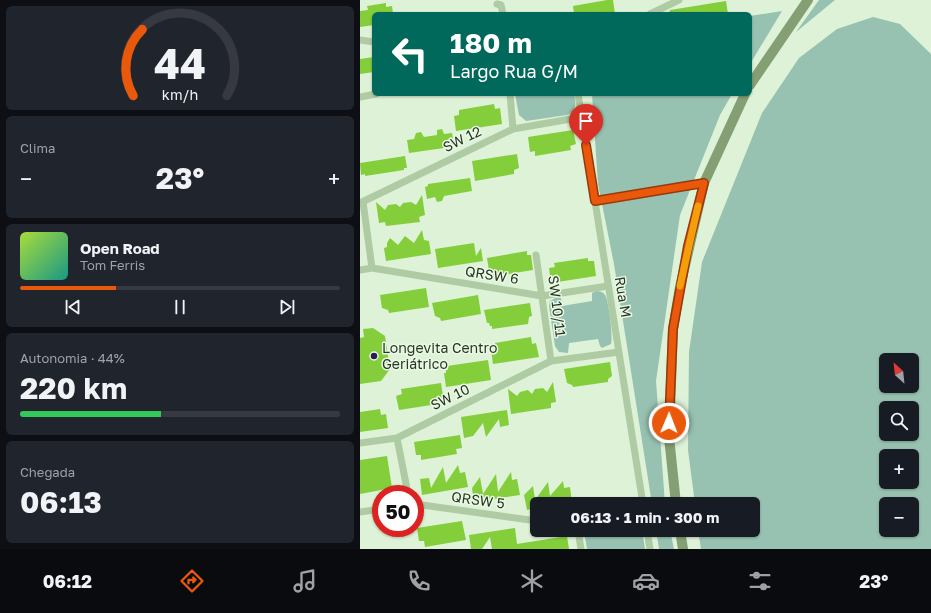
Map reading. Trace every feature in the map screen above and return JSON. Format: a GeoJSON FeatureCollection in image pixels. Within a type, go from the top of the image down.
{"type":"FeatureCollection","features":[{"type":"Feature","properties":{"kind":"main road"},"geometry":{"type":"LineString","coordinates":[[752,82],[808,0]]}},
{"type":"Feature","properties":{"kind":"main road"},"geometry":{"type":"LineString","coordinates":[[675,497],[669,437],[673,329],[688,246],[704,183],[744,96]]}},
{"type":"Feature","properties":{"kind":"main road"},"geometry":{"type":"LineString","coordinates":[[681,537],[683,549]]}},
{"type":"Feature","properties":{"kind":"street"},"geometry":{"type":"LineString","coordinates":[[654,12],[679,0]]}},
{"type":"Feature","properties":{"kind":"street"},"geometry":{"type":"LineString","coordinates":[[497,4],[502,7],[503,12]]}},
{"type":"Feature","properties":{"kind":"street"},"geometry":{"type":"LineString","coordinates":[[360,40],[372,42]]}},
{"type":"Feature","properties":{"kind":"street"},"geometry":{"type":"LineString","coordinates":[[360,97],[372,95]]}},
{"type":"Feature","properties":{"kind":"street"},"geometry":{"type":"LineString","coordinates":[[510,96],[513,129]]}},
{"type":"Feature","properties":{"kind":"street","name":"Rua M"},"geometry":{"type":"LineString","coordinates":[[578,96],[642,497]]}},
{"type":"Feature","properties":{"kind":"street","name":"SW 12"},"geometry":{"type":"LineString","coordinates":[[361,202],[513,129],[582,117]]}},
{"type":"Feature","properties":{"kind":"street"},"geometry":{"type":"LineString","coordinates":[[595,201],[704,183]]}},
{"type":"Feature","properties":{"kind":"street"},"geometry":{"type":"LineString","coordinates":[[361,202],[372,268]]}},
{"type":"Feature","properties":{"kind":"street","name":"SW 10/11"},"geometry":{"type":"LineString","coordinates":[[536,255],[551,362]]}},
{"type":"Feature","properties":{"kind":"street","name":"QRSW 6"},"geometry":{"type":"LineString","coordinates":[[360,270],[372,268],[542,296],[608,286]]}},
{"type":"Feature","properties":{"kind":"street","name":"SW 10"},"geometry":{"type":"LineString","coordinates":[[360,443],[397,438],[551,362],[619,352]]}},
{"type":"Feature","properties":{"kind":"street"},"geometry":{"type":"LineString","coordinates":[[397,438],[406,485]]}},
{"type":"Feature","properties":{"kind":"street","name":"QRSW 5"},"geometry":{"type":"LineString","coordinates":[[424,505],[530,520]]}},
{"type":"Feature","properties":{"kind":"street"},"geometry":{"type":"LineString","coordinates":[[360,512],[372,510]]}},
{"type":"Feature","properties":{"kind":"street"},"geometry":{"type":"LineString","coordinates":[[579,537],[581,549]]}},
{"type":"Feature","properties":{"kind":"street"},"geometry":{"type":"LineString","coordinates":[[648,537],[650,549]]}},
{"type":"Feature","properties":{"kind":"green space"},"geometry":{"type":"Polygon","coordinates":[[[819,0],[835,0],[796,32],[819,0]]]}},
{"type":"Feature","properties":{"kind":"green space"},"geometry":{"type":"Polygon","coordinates":[[[782,11],[752,61],[752,16],[782,11]]]}},
{"type":"Feature","properties":{"kind":"green space"},"geometry":{"type":"Polygon","coordinates":[[[873,17],[900,24],[931,54],[931,549],[701,549],[699,537],[760,537],[760,497],[694,497],[688,450],[689,352],[702,262],[762,113],[799,58],[837,29],[873,17]]]}},
{"type":"Feature","properties":{"kind":"green space"},"geometry":{"type":"Polygon","coordinates":[[[515,96],[574,96],[575,107],[573,111],[567,115],[526,121],[519,115],[515,96]]]}},
{"type":"Feature","properties":{"kind":"green space"},"geometry":{"type":"Polygon","coordinates":[[[592,96],[731,96],[720,115],[680,215],[656,381],[664,497],[651,497],[614,264],[598,184],[592,96]]]}},
{"type":"Feature","properties":{"kind":"green space"},"geometry":{"type":"Polygon","coordinates":[[[600,291],[605,295],[611,327],[611,344],[602,348],[598,339],[569,343],[568,353],[559,352],[555,346],[549,306],[550,301],[559,296],[561,298],[562,306],[592,301],[592,293],[600,291]]]}},
{"type":"Feature","properties":{"kind":"green space"},"geometry":{"type":"Polygon","coordinates":[[[585,537],[643,537],[645,549],[587,549],[585,537]]]}},
{"type":"Feature","properties":{"kind":"green space"},"geometry":{"type":"Polygon","coordinates":[[[657,537],[671,537],[674,549],[659,549],[657,537]]]}},
{"type":"Feature","properties":{"kind":"building"},"geometry":{"type":"Polygon","coordinates":[[[613,0],[615,12],[574,12],[573,6],[613,0]]]}},
{"type":"Feature","properties":{"kind":"building"},"geometry":{"type":"Polygon","coordinates":[[[726,1],[728,12],[670,12],[670,10],[726,1]]]}},
{"type":"Feature","properties":{"kind":"building"},"geometry":{"type":"Polygon","coordinates":[[[386,3],[386,7],[392,6],[393,12],[372,12],[372,25],[360,27],[360,11],[368,10],[367,6],[386,3]]]}},
{"type":"Feature","properties":{"kind":"building"},"geometry":{"type":"Polygon","coordinates":[[[372,57],[372,72],[360,74],[360,59],[372,57]]]}},
{"type":"Feature","properties":{"kind":"building"},"geometry":{"type":"Polygon","coordinates":[[[494,104],[495,109],[500,108],[502,124],[456,131],[454,116],[459,115],[459,110],[494,104]]]}},
{"type":"Feature","properties":{"kind":"building"},"geometry":{"type":"Polygon","coordinates":[[[442,129],[444,134],[452,133],[454,144],[451,145],[451,147],[409,153],[407,140],[414,139],[416,133],[421,132],[424,137],[437,135],[437,130],[442,129]]]}},
{"type":"Feature","properties":{"kind":"building"},"geometry":{"type":"Polygon","coordinates":[[[573,130],[576,144],[570,146],[571,150],[535,156],[535,151],[530,152],[528,137],[573,130]]]}},
{"type":"Feature","properties":{"kind":"building"},"geometry":{"type":"Polygon","coordinates":[[[517,154],[519,168],[514,170],[514,174],[475,181],[472,161],[517,154]]]}},
{"type":"Feature","properties":{"kind":"building"},"geometry":{"type":"Polygon","coordinates":[[[405,156],[407,168],[404,168],[404,170],[365,176],[365,174],[361,175],[360,163],[405,156]]]}},
{"type":"Feature","properties":{"kind":"building"},"geometry":{"type":"Polygon","coordinates":[[[470,178],[472,191],[444,196],[442,201],[437,202],[435,197],[427,199],[425,187],[428,186],[428,184],[470,178]]]}},
{"type":"Feature","properties":{"kind":"building"},"geometry":{"type":"Polygon","coordinates":[[[422,195],[425,215],[419,217],[420,222],[386,226],[385,222],[379,223],[376,202],[385,210],[388,205],[396,204],[400,207],[403,203],[411,202],[416,205],[422,195]]]}},
{"type":"Feature","properties":{"kind":"building"},"geometry":{"type":"Polygon","coordinates":[[[422,230],[424,240],[429,241],[431,254],[386,261],[384,248],[387,247],[387,243],[390,238],[398,245],[405,236],[414,243],[422,230]]]}},
{"type":"Feature","properties":{"kind":"building"},"geometry":{"type":"Polygon","coordinates":[[[474,243],[476,256],[481,248],[483,261],[438,268],[435,249],[474,243]]]}},
{"type":"Feature","properties":{"kind":"building"},"geometry":{"type":"Polygon","coordinates":[[[527,251],[527,255],[531,255],[533,270],[490,277],[487,258],[527,251]]]}},
{"type":"Feature","properties":{"kind":"building"},"geometry":{"type":"Polygon","coordinates":[[[588,258],[588,261],[594,261],[596,276],[551,283],[549,268],[555,267],[554,263],[588,258]]]}},
{"type":"Feature","properties":{"kind":"building"},"geometry":{"type":"Polygon","coordinates":[[[426,288],[429,307],[389,313],[388,310],[382,308],[380,295],[426,288]]]}},
{"type":"Feature","properties":{"kind":"building"},"geometry":{"type":"Polygon","coordinates":[[[478,295],[481,314],[441,321],[440,318],[435,316],[432,303],[478,295]]]}},
{"type":"Feature","properties":{"kind":"building"},"geometry":{"type":"Polygon","coordinates":[[[530,303],[532,316],[529,317],[528,324],[492,329],[492,326],[487,323],[484,310],[530,303]]]}},
{"type":"Feature","properties":{"kind":"building","name":"Longevita Centro Geriátrico"},"geometry":{"type":"Polygon","coordinates":[[[373,328],[385,336],[390,369],[381,381],[360,384],[360,338],[364,337],[363,329],[373,328]]]}},
{"type":"Feature","properties":{"kind":"building"},"geometry":{"type":"Polygon","coordinates":[[[531,337],[532,344],[536,343],[539,357],[493,364],[491,350],[496,350],[495,343],[531,337]]]}},
{"type":"Feature","properties":{"kind":"building"},"geometry":{"type":"Polygon","coordinates":[[[488,360],[491,380],[446,387],[444,373],[448,370],[447,366],[488,360]]]}},
{"type":"Feature","properties":{"kind":"building"},"geometry":{"type":"Polygon","coordinates":[[[610,362],[612,376],[608,379],[608,382],[573,387],[567,383],[564,369],[610,362]]]}},
{"type":"Feature","properties":{"kind":"building"},"geometry":{"type":"Polygon","coordinates":[[[553,382],[556,402],[551,403],[551,408],[511,414],[508,389],[517,396],[520,392],[528,390],[532,394],[535,389],[543,388],[547,392],[553,382]]]}},
{"type":"Feature","properties":{"kind":"building"},"geometry":{"type":"Polygon","coordinates":[[[441,383],[444,403],[399,410],[396,396],[402,394],[401,389],[441,383]]]}},
{"type":"Feature","properties":{"kind":"building"},"geometry":{"type":"Polygon","coordinates":[[[380,409],[381,415],[386,414],[388,428],[360,432],[360,412],[380,409]]]}},
{"type":"Feature","properties":{"kind":"building"},"geometry":{"type":"Polygon","coordinates":[[[507,410],[509,425],[500,427],[499,419],[486,437],[483,423],[473,436],[464,438],[461,417],[507,410]]]}},
{"type":"Feature","properties":{"kind":"building"},"geometry":{"type":"Polygon","coordinates":[[[460,435],[462,448],[456,449],[457,454],[421,460],[421,455],[416,455],[414,442],[460,435]]]}},
{"type":"Feature","properties":{"kind":"building"},"geometry":{"type":"Polygon","coordinates":[[[387,456],[392,485],[372,485],[372,492],[360,494],[360,460],[387,456]]]}},
{"type":"Feature","properties":{"kind":"building"},"geometry":{"type":"Polygon","coordinates":[[[458,465],[460,473],[465,472],[468,487],[424,495],[424,485],[421,485],[420,479],[429,478],[431,488],[443,467],[446,483],[458,465]]]}},
{"type":"Feature","properties":{"kind":"building"},"geometry":{"type":"Polygon","coordinates":[[[511,472],[512,480],[517,479],[520,495],[474,502],[472,488],[480,477],[483,494],[496,474],[498,492],[511,472]]]}},
{"type":"Feature","properties":{"kind":"building"},"geometry":{"type":"Polygon","coordinates":[[[563,481],[564,488],[570,487],[571,497],[537,497],[548,482],[550,496],[563,481]]]}},
{"type":"Feature","properties":{"kind":"building"},"geometry":{"type":"Polygon","coordinates":[[[533,486],[535,497],[530,497],[530,509],[527,510],[524,495],[533,486]]]}},
{"type":"Feature","properties":{"kind":"building"},"geometry":{"type":"Polygon","coordinates":[[[462,521],[466,540],[425,547],[424,541],[419,541],[418,537],[424,537],[424,527],[462,521]]]}},
{"type":"Feature","properties":{"kind":"building"},"geometry":{"type":"Polygon","coordinates":[[[515,528],[517,544],[567,537],[569,549],[492,549],[490,537],[482,549],[471,549],[469,535],[515,528]]]}},
{"type":"Feature","properties":{"kind":"slow traffic"},"geometry":{"type":"LineString","coordinates":[[680,286],[698,206]]}},
{"type":"Feature","properties":{"kind":"place","name":"Longevita Centro Geriátrico"},"geometry":{"type":"Point","coordinates":[374,356]}},
{"type":"Feature","properties":{"kind":"route"},"geometry":{"type":"LineString","coordinates":[[586,145],[595,201],[704,183],[688,246],[673,329],[669,423]]}}]}
